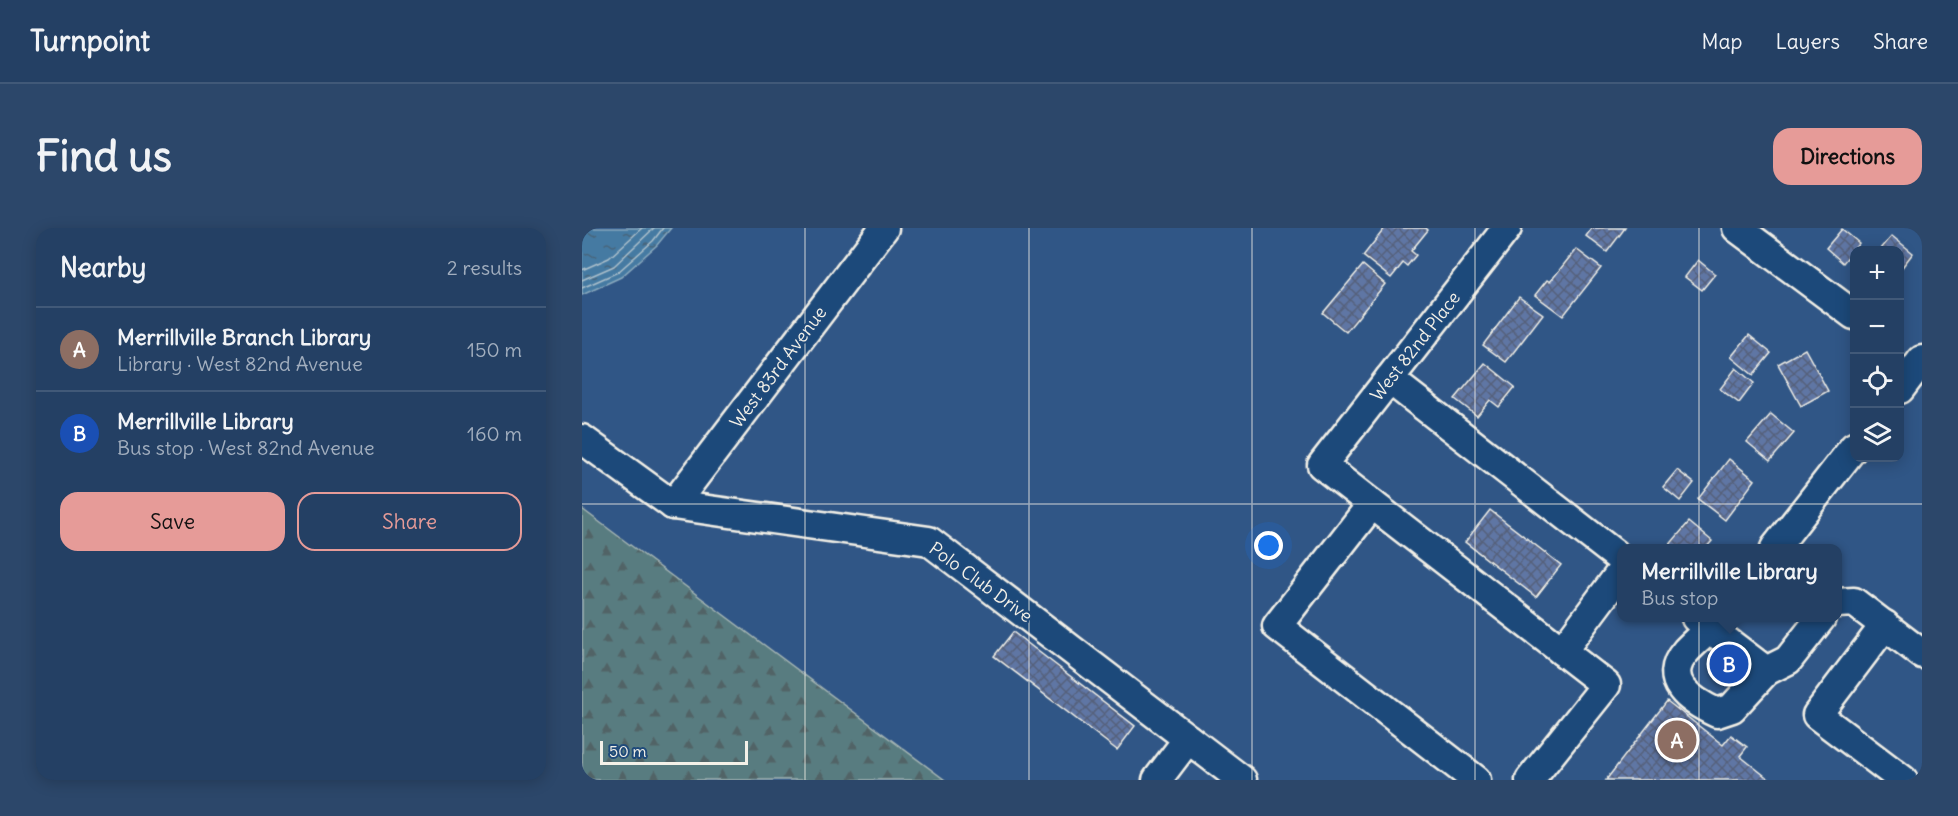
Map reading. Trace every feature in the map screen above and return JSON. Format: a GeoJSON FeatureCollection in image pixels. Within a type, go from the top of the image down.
{"type":"FeatureCollection","features":[{"type":"Feature","properties":{"kind":"street","name":"West 83rd Avenue"},"geometry":{"type":"LineString","coordinates":[[673,505],[884,228]]}},
{"type":"Feature","properties":{"kind":"street","name":"West 82nd Place"},"geometry":{"type":"LineString","coordinates":[[1372,504],[1322,465],[1507,228]]}},
{"type":"Feature","properties":{"kind":"street"},"geometry":{"type":"LineString","coordinates":[[1737,228],[1850,312]]}},
{"type":"Feature","properties":{"kind":"street"},"geometry":{"type":"LineString","coordinates":[[1904,380],[1916,359]]}},
{"type":"Feature","properties":{"kind":"street"},"geometry":{"type":"LineString","coordinates":[[1389,379],[1617,556]]}},
{"type":"Feature","properties":{"kind":"street","name":"Polo Club Drive"},"geometry":{"type":"LineString","coordinates":[[582,439],[673,505],[929,541],[1242,780]]}},
{"type":"Feature","properties":{"kind":"street"},"geometry":{"type":"LineString","coordinates":[[1778,544],[1850,452]]}},
{"type":"Feature","properties":{"kind":"street"},"geometry":{"type":"LineString","coordinates":[[1476,780],[1277,626],[1372,504],[1606,685],[1530,780]]}},
{"type":"Feature","properties":{"kind":"street"},"geometry":{"type":"LineString","coordinates":[[1562,651],[1617,577]]}},
{"type":"Feature","properties":{"kind":"street"},"geometry":{"type":"LineString","coordinates":[[1842,603],[1854,602],[1922,654]]}},
{"type":"Feature","properties":{"kind":"street"},"geometry":{"type":"LineString","coordinates":[[1708,622],[1675,669],[1675,679],[1679,687],[1702,706],[1717,713],[1732,708],[1766,670],[1788,660],[1818,622]]}},
{"type":"Feature","properties":{"kind":"street"},"geometry":{"type":"LineString","coordinates":[[1710,622],[1766,670]]}},
{"type":"Feature","properties":{"kind":"street"},"geometry":{"type":"LineString","coordinates":[[1885,625],[1817,715],[1903,780]]}},
{"type":"Feature","properties":{"kind":"street"},"geometry":{"type":"LineString","coordinates":[[1166,777],[1188,739]]}},
{"type":"Feature","properties":{"kind":"green space"},"geometry":{"type":"Polygon","coordinates":[[[582,509],[945,780],[582,780],[582,509]]]}},
{"type":"Feature","properties":{"kind":"water"},"geometry":{"type":"Polygon","coordinates":[[[582,228],[671,228],[657,245],[621,277],[582,295],[582,228]]]}},
{"type":"Feature","properties":{"kind":"building"},"geometry":{"type":"Polygon","coordinates":[[[1385,228],[1426,228],[1428,230],[1411,251],[1416,255],[1407,266],[1403,263],[1391,278],[1363,256],[1385,228]]]}},
{"type":"Feature","properties":{"kind":"building"},"geometry":{"type":"Polygon","coordinates":[[[1592,228],[1625,228],[1607,252],[1586,236],[1592,228]]]}},
{"type":"Feature","properties":{"kind":"building"},"geometry":{"type":"Polygon","coordinates":[[[1842,229],[1859,243],[1857,246],[1850,246],[1850,254],[1843,263],[1826,248],[1842,229]]]}},
{"type":"Feature","properties":{"kind":"building"},"geometry":{"type":"Polygon","coordinates":[[[1892,236],[1913,253],[1904,265],[1904,246],[1883,246],[1892,236]]]}},
{"type":"Feature","properties":{"kind":"building"},"geometry":{"type":"Polygon","coordinates":[[[1576,249],[1601,268],[1563,316],[1535,295],[1547,280],[1550,282],[1576,249]]]}},
{"type":"Feature","properties":{"kind":"building"},"geometry":{"type":"Polygon","coordinates":[[[1698,260],[1715,274],[1702,290],[1685,277],[1698,260]]]}},
{"type":"Feature","properties":{"kind":"building"},"geometry":{"type":"Polygon","coordinates":[[[1363,265],[1385,284],[1346,332],[1323,313],[1363,265]]]}},
{"type":"Feature","properties":{"kind":"building"},"geometry":{"type":"Polygon","coordinates":[[[1519,297],[1543,314],[1506,362],[1483,345],[1519,297]]]}},
{"type":"Feature","properties":{"kind":"building"},"geometry":{"type":"Polygon","coordinates":[[[1749,335],[1771,353],[1753,375],[1731,357],[1749,335]]]}},
{"type":"Feature","properties":{"kind":"building"},"geometry":{"type":"Polygon","coordinates":[[[1805,349],[1828,391],[1801,406],[1778,364],[1805,349]]]}},
{"type":"Feature","properties":{"kind":"building"},"geometry":{"type":"Polygon","coordinates":[[[1485,363],[1515,387],[1499,407],[1490,400],[1477,416],[1455,399],[1485,363]]]}},
{"type":"Feature","properties":{"kind":"building"},"geometry":{"type":"Polygon","coordinates":[[[1736,368],[1754,383],[1739,403],[1720,389],[1736,368]]]}},
{"type":"Feature","properties":{"kind":"building"},"geometry":{"type":"Polygon","coordinates":[[[1771,414],[1794,433],[1770,461],[1747,442],[1771,414]]]}},
{"type":"Feature","properties":{"kind":"building"},"geometry":{"type":"Polygon","coordinates":[[[1729,459],[1755,480],[1725,520],[1698,499],[1729,459]]]}},
{"type":"Feature","properties":{"kind":"building"},"geometry":{"type":"Polygon","coordinates":[[[1677,470],[1694,483],[1680,501],[1663,487],[1677,470]]]}},
{"type":"Feature","properties":{"kind":"building"},"geometry":{"type":"Polygon","coordinates":[[[1490,510],[1561,565],[1536,597],[1465,542],[1490,510]]]}},
{"type":"Feature","properties":{"kind":"building"},"geometry":{"type":"Polygon","coordinates":[[[1689,522],[1712,541],[1709,544],[1670,544],[1689,522]]]}},
{"type":"Feature","properties":{"kind":"building"},"geometry":{"type":"Polygon","coordinates":[[[1013,632],[1135,726],[1117,750],[994,656],[1013,632]]]}},
{"type":"Feature","properties":{"kind":"building"},"geometry":{"type":"Polygon","coordinates":[[[1667,701],[1723,745],[1731,735],[1747,747],[1740,756],[1770,780],[1606,780],[1667,701]]]}},
{"type":"Feature","properties":{"kind":"place","name":"Merrillville Library"},"geometry":{"type":"Point","coordinates":[1729,664]}},
{"type":"Feature","properties":{"kind":"place","name":"Merrillville Branch Library"},"geometry":{"type":"Point","coordinates":[1677,740]}}]}
